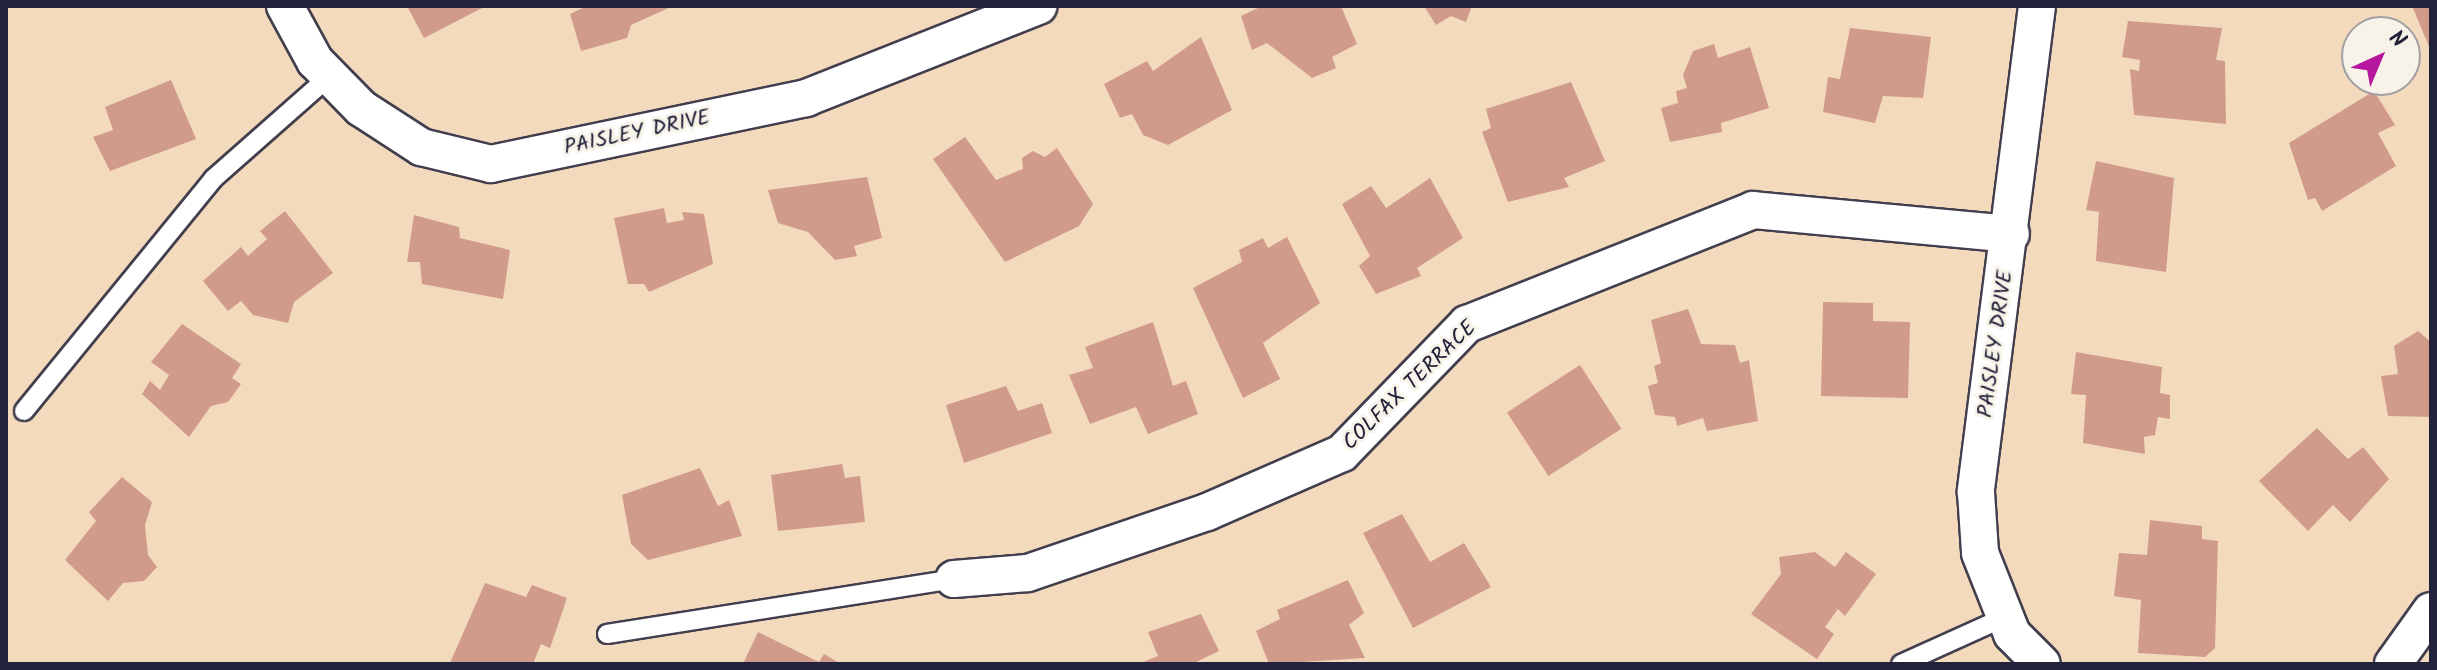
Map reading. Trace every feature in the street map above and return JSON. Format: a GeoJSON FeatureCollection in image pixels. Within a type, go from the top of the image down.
{"type":"FeatureCollection","features":[{"type":"Feature","properties":{"kind":"street","name":"PAISLEY DRIVE"},"geometry":{"type":"LineString","coordinates":[[285,6],[330,76],[361,108],[421,147],[491,164],[806,98],[1038,6]]}},
{"type":"Feature","properties":{"kind":"street","name":"PAISLEY DRIVE"},"geometry":{"type":"LineString","coordinates":[[2037,6],[2011,234],[1976,492],[1980,553],[2005,617],[2042,664]]}},
{"type":"Feature","properties":{"kind":"street","name":"COLFAX TERRACE"},"geometry":{"type":"LineString","coordinates":[[954,579],[1028,573],[1207,512],[1342,453],[1467,324],[1753,210],[2011,234]]}},
{"type":"Feature","properties":{"kind":"street"},"geometry":{"type":"LineString","coordinates":[[2393,664],[2431,611]]}},
{"type":"Feature","properties":{"kind":"lane"},"geometry":{"type":"LineString","coordinates":[[24,411],[213,179],[330,76]]}},
{"type":"Feature","properties":{"kind":"lane"},"geometry":{"type":"LineString","coordinates":[[607,634],[954,579]]}},
{"type":"Feature","properties":{"kind":"lane"},"geometry":{"type":"LineString","coordinates":[[1901,664],[2005,617]]}},
{"type":"Feature","properties":{"kind":"building"},"geometry":{"type":"Polygon","coordinates":[[[407,6],[486,6],[424,38],[407,6]]]}},
{"type":"Feature","properties":{"kind":"building"},"geometry":{"type":"Polygon","coordinates":[[[587,6],[673,6],[631,25],[627,38],[581,51],[570,14],[587,6]]]}},
{"type":"Feature","properties":{"kind":"building"},"geometry":{"type":"Polygon","coordinates":[[[1262,6],[1341,6],[1357,44],[1332,57],[1336,68],[1312,78],[1267,43],[1252,50],[1241,16],[1262,6]]]}},
{"type":"Feature","properties":{"kind":"building"},"geometry":{"type":"Polygon","coordinates":[[[1424,6],[1472,6],[1466,22],[1451,16],[1436,25],[1424,6]]]}},
{"type":"Feature","properties":{"kind":"building"},"geometry":{"type":"Polygon","coordinates":[[[2412,6],[2431,6],[2431,51],[2421,27],[2421,16],[2416,16],[2412,6]]]}},
{"type":"Feature","properties":{"kind":"building"},"geometry":{"type":"Polygon","coordinates":[[[2128,21],[2222,28],[2216,60],[2225,61],[2226,124],[2134,115],[2130,69],[2139,71],[2140,60],[2122,57],[2128,21]]]}},
{"type":"Feature","properties":{"kind":"building"},"geometry":{"type":"Polygon","coordinates":[[[1850,28],[1931,37],[1923,98],[1883,96],[1875,123],[1823,112],[1828,77],[1840,79],[1850,28]]]}},
{"type":"Feature","properties":{"kind":"building"},"geometry":{"type":"Polygon","coordinates":[[[1201,37],[1232,110],[1168,145],[1143,135],[1132,114],[1120,118],[1104,84],[1147,61],[1153,71],[1201,37]]]}},
{"type":"Feature","properties":{"kind":"building"},"geometry":{"type":"Polygon","coordinates":[[[1714,44],[1718,58],[1750,47],[1769,108],[1721,123],[1722,132],[1670,142],[1661,108],[1678,103],[1676,91],[1687,88],[1683,75],[1693,51],[1714,44]]]}},
{"type":"Feature","properties":{"kind":"building"},"geometry":{"type":"Polygon","coordinates":[[[171,80],[196,139],[110,171],[93,137],[113,130],[105,107],[171,80]]]}},
{"type":"Feature","properties":{"kind":"building"},"geometry":{"type":"Polygon","coordinates":[[[1571,82],[1605,161],[1564,178],[1569,187],[1508,202],[1482,132],[1491,128],[1486,109],[1571,82]]]}},
{"type":"Feature","properties":{"kind":"building"},"geometry":{"type":"Polygon","coordinates":[[[2366,96],[2377,96],[2395,125],[2378,133],[2396,166],[2322,211],[2315,198],[2308,200],[2289,143],[2366,96]]]}},
{"type":"Feature","properties":{"kind":"building"},"geometry":{"type":"Polygon","coordinates":[[[965,137],[996,180],[1023,169],[1022,158],[1033,151],[1045,157],[1057,148],[1093,204],[1079,226],[1005,262],[933,159],[965,137]]]}},
{"type":"Feature","properties":{"kind":"building"},"geometry":{"type":"Polygon","coordinates":[[[2096,161],[2174,178],[2166,272],[2096,261],[2099,212],[2086,210],[2096,161]]]}},
{"type":"Feature","properties":{"kind":"building"},"geometry":{"type":"Polygon","coordinates":[[[867,177],[882,238],[854,246],[857,256],[835,260],[808,232],[778,223],[768,190],[867,177]]]}},
{"type":"Feature","properties":{"kind":"building"},"geometry":{"type":"Polygon","coordinates":[[[1430,178],[1463,238],[1417,268],[1421,276],[1376,294],[1359,266],[1370,256],[1342,204],[1371,186],[1386,208],[1430,178]]]}},
{"type":"Feature","properties":{"kind":"building"},"geometry":{"type":"Polygon","coordinates":[[[664,208],[667,223],[684,220],[682,212],[704,214],[713,264],[649,292],[644,284],[628,284],[614,218],[664,208]]]}},
{"type":"Feature","properties":{"kind":"building"},"geometry":{"type":"Polygon","coordinates":[[[285,211],[333,273],[294,302],[288,323],[253,315],[241,301],[228,311],[203,281],[241,247],[248,256],[267,239],[260,231],[285,211]]]}},
{"type":"Feature","properties":{"kind":"building"},"geometry":{"type":"Polygon","coordinates":[[[414,215],[459,227],[460,238],[510,250],[503,299],[422,284],[420,262],[407,262],[414,215]]]}},
{"type":"Feature","properties":{"kind":"building"},"geometry":{"type":"Polygon","coordinates":[[[1287,237],[1320,303],[1263,343],[1280,379],[1243,398],[1193,288],[1242,262],[1239,250],[1263,238],[1268,248],[1287,237]]]}},
{"type":"Feature","properties":{"kind":"building"},"geometry":{"type":"Polygon","coordinates":[[[1823,302],[1873,303],[1873,321],[1910,322],[1908,398],[1821,396],[1823,302]]]}},
{"type":"Feature","properties":{"kind":"building"},"geometry":{"type":"Polygon","coordinates":[[[1688,309],[1701,344],[1735,345],[1740,363],[1749,360],[1758,421],[1707,431],[1703,418],[1677,426],[1675,417],[1655,415],[1648,386],[1658,383],[1654,366],[1661,363],[1651,320],[1688,309]]]}},
{"type":"Feature","properties":{"kind":"building"},"geometry":{"type":"Polygon","coordinates":[[[1153,322],[1173,386],[1186,381],[1198,414],[1148,434],[1136,407],[1090,424],[1069,375],[1093,368],[1085,347],[1153,322]]]}},
{"type":"Feature","properties":{"kind":"building"},"geometry":{"type":"Polygon","coordinates":[[[182,324],[241,364],[232,378],[241,384],[228,402],[211,406],[189,437],[142,394],[150,381],[160,390],[169,375],[151,362],[182,324]]]}},
{"type":"Feature","properties":{"kind":"building"},"geometry":{"type":"Polygon","coordinates":[[[2418,331],[2431,342],[2431,417],[2388,416],[2381,376],[2398,374],[2394,346],[2418,331]]]}},
{"type":"Feature","properties":{"kind":"building"},"geometry":{"type":"Polygon","coordinates":[[[2076,352],[2162,367],[2160,393],[2170,395],[2170,419],[2158,417],[2155,435],[2144,437],[2145,454],[2083,443],[2086,395],[2071,394],[2076,352]]]}},
{"type":"Feature","properties":{"kind":"building"},"geometry":{"type":"Polygon","coordinates":[[[1580,365],[1621,429],[1548,476],[1507,412],[1580,365]]]}},
{"type":"Feature","properties":{"kind":"building"},"geometry":{"type":"Polygon","coordinates":[[[1006,386],[1018,411],[1042,403],[1052,433],[964,463],[946,405],[1006,386]]]}},
{"type":"Feature","properties":{"kind":"building"},"geometry":{"type":"Polygon","coordinates":[[[2317,428],[2348,459],[2363,447],[2389,479],[2350,522],[2333,505],[2308,531],[2259,481],[2317,428]]]}},
{"type":"Feature","properties":{"kind":"building"},"geometry":{"type":"Polygon","coordinates":[[[842,464],[845,478],[860,476],[865,522],[778,531],[771,475],[842,464]]]}},
{"type":"Feature","properties":{"kind":"building"},"geometry":{"type":"Polygon","coordinates":[[[700,468],[718,506],[729,500],[742,536],[648,560],[631,544],[622,495],[700,468]]]}},
{"type":"Feature","properties":{"kind":"building"},"geometry":{"type":"Polygon","coordinates":[[[122,477],[152,502],[145,525],[148,555],[157,567],[144,581],[123,583],[108,601],[65,560],[96,521],[89,512],[122,477]]]}},
{"type":"Feature","properties":{"kind":"building"},"geometry":{"type":"Polygon","coordinates":[[[1402,514],[1430,562],[1464,543],[1491,587],[1413,628],[1363,533],[1402,514]]]}},
{"type":"Feature","properties":{"kind":"building"},"geometry":{"type":"Polygon","coordinates":[[[2150,520],[2202,526],[2202,539],[2218,541],[2215,648],[2205,657],[2138,653],[2141,600],[2114,596],[2119,553],[2147,555],[2150,520]]]}},
{"type":"Feature","properties":{"kind":"building"},"geometry":{"type":"Polygon","coordinates":[[[1815,552],[1835,567],[1846,552],[1876,574],[1845,616],[1838,609],[1825,627],[1834,634],[1817,659],[1751,614],[1781,574],[1779,557],[1815,552]]]}},
{"type":"Feature","properties":{"kind":"building"},"geometry":{"type":"Polygon","coordinates":[[[1348,580],[1364,613],[1349,625],[1365,658],[1269,664],[1256,631],[1280,619],[1277,610],[1348,580]]]}},
{"type":"Feature","properties":{"kind":"building"},"geometry":{"type":"Polygon","coordinates":[[[485,583],[526,597],[532,585],[567,598],[550,648],[541,644],[533,664],[450,663],[485,583]]]}},
{"type":"Feature","properties":{"kind":"building"},"geometry":{"type":"Polygon","coordinates":[[[1201,614],[1219,651],[1192,664],[1138,664],[1158,656],[1148,632],[1201,614]]]}},
{"type":"Feature","properties":{"kind":"building"},"geometry":{"type":"Polygon","coordinates":[[[758,632],[819,662],[824,654],[841,664],[743,664],[758,632]]]}}]}
